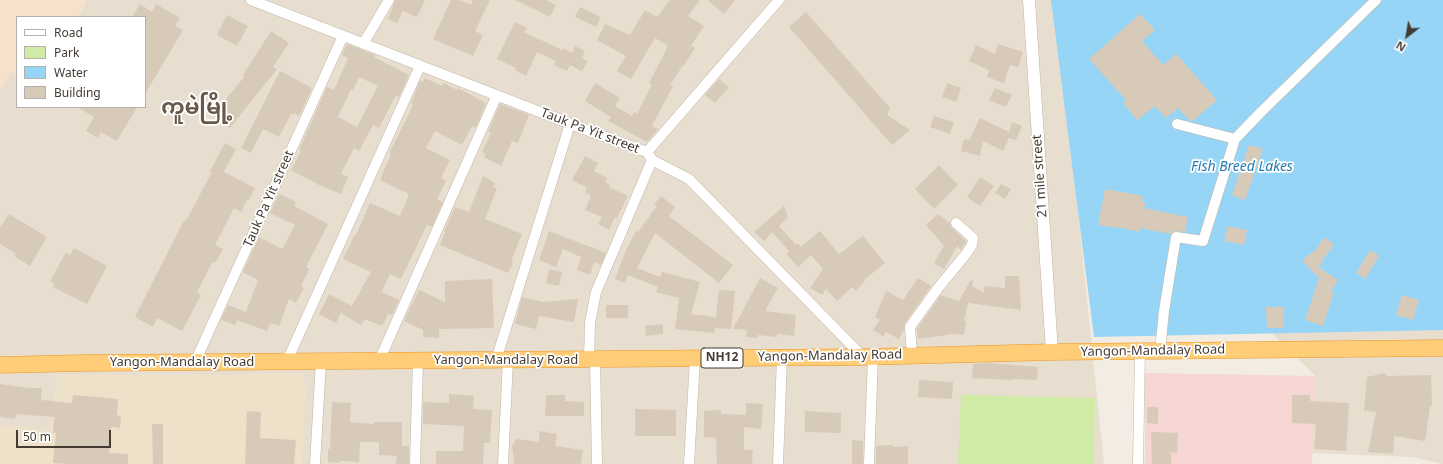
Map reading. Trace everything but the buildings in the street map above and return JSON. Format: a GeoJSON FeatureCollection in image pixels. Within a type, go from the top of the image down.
{"type":"FeatureCollection","features":[{"type":"Feature","properties":{"kind":"highway","name":"Yangon-Mandalay Road"},"geometry":{"type":"LineString","coordinates":[[0,365],[782,356],[912,356],[1052,352],[1443,348]]}},
{"type":"Feature","properties":{"kind":"street","name":"Tauk Pa Yit street"},"geometry":{"type":"LineString","coordinates":[[250,0],[497,95],[649,156],[689,179],[868,356]]}},
{"type":"Feature","properties":{"kind":"street"},"geometry":{"type":"LineString","coordinates":[[363,44],[388,0]]}},
{"type":"Feature","properties":{"kind":"street"},"geometry":{"type":"LineString","coordinates":[[597,464],[590,323],[596,292],[649,156],[779,0]]}},
{"type":"Feature","properties":{"kind":"street","name":"21 mile street"},"geometry":{"type":"LineString","coordinates":[[1029,0],[1052,352]]}},
{"type":"Feature","properties":{"kind":"street"},"geometry":{"type":"LineString","coordinates":[[1160,351],[1164,311],[1176,237],[1203,241],[1235,139],[1260,112],[1376,0]]}},
{"type":"Feature","properties":{"kind":"street","name":"Tauk Pa Yit street"},"geometry":{"type":"LineString","coordinates":[[195,362],[343,36]]}},
{"type":"Feature","properties":{"kind":"street"},"geometry":{"type":"LineString","coordinates":[[286,362],[420,66]]}},
{"type":"Feature","properties":{"kind":"street"},"geometry":{"type":"LineString","coordinates":[[379,361],[497,95]]}},
{"type":"Feature","properties":{"kind":"street"},"geometry":{"type":"LineString","coordinates":[[503,464],[502,360],[570,124]]}},
{"type":"Feature","properties":{"kind":"street"},"geometry":{"type":"LineString","coordinates":[[1177,124],[1235,139]]}},
{"type":"Feature","properties":{"kind":"street"},"geometry":{"type":"LineString","coordinates":[[912,356],[910,327],[972,245],[973,238],[956,223]]}},
{"type":"Feature","properties":{"kind":"street"},"geometry":{"type":"LineString","coordinates":[[1138,464],[1140,351]]}},
{"type":"Feature","properties":{"kind":"street"},"geometry":{"type":"LineString","coordinates":[[778,464],[782,356]]}},
{"type":"Feature","properties":{"kind":"street"},"geometry":{"type":"LineString","coordinates":[[868,356],[869,464]]}},
{"type":"Feature","properties":{"kind":"street"},"geometry":{"type":"LineString","coordinates":[[689,464],[695,358]]}},
{"type":"Feature","properties":{"kind":"street"},"geometry":{"type":"LineString","coordinates":[[415,464],[418,360]]}},
{"type":"Feature","properties":{"kind":"street"},"geometry":{"type":"LineString","coordinates":[[315,464],[321,361]]}},
{"type":"Feature","properties":{"kind":"shaded area"},"geometry":{"type":"Polygon","coordinates":[[[0,0],[1056,0],[1104,464],[0,464],[0,0]]]}},
{"type":"Feature","properties":{"kind":"shaded area"},"geometry":{"type":"Polygon","coordinates":[[[0,0],[87,0],[79,16],[16,16],[16,74],[11,72],[0,89],[0,0]]]}},
{"type":"Feature","properties":{"kind":"shaded area"},"geometry":{"type":"Polygon","coordinates":[[[1443,278],[1443,464],[1412,457],[1312,453],[1316,376],[1256,318],[1443,278]]]}},
{"type":"Feature","properties":{"kind":"shaded area"},"geometry":{"type":"Polygon","coordinates":[[[303,373],[306,390],[302,464],[0,464],[0,425],[50,431],[57,374],[183,375],[303,373]]]}},
{"type":"Feature","properties":{"kind":"shaded area"},"geometry":{"type":"Polygon","coordinates":[[[1145,373],[1316,376],[1312,464],[1145,464],[1145,373]]]}},
{"type":"Feature","properties":{"kind":"green space"},"geometry":{"type":"Polygon","coordinates":[[[961,395],[1095,398],[1094,464],[958,464],[961,395]]]}},
{"type":"Feature","properties":{"kind":"water","name":"Fish Breed Lakes"},"geometry":{"type":"Polygon","coordinates":[[[1051,0],[1443,0],[1443,330],[1094,337],[1051,0]]]}},
{"type":"Feature","properties":{"kind":"district","name":"ကူမဲမြို့"},"geometry":{"type":"Point","coordinates":[197,108]}}]}
